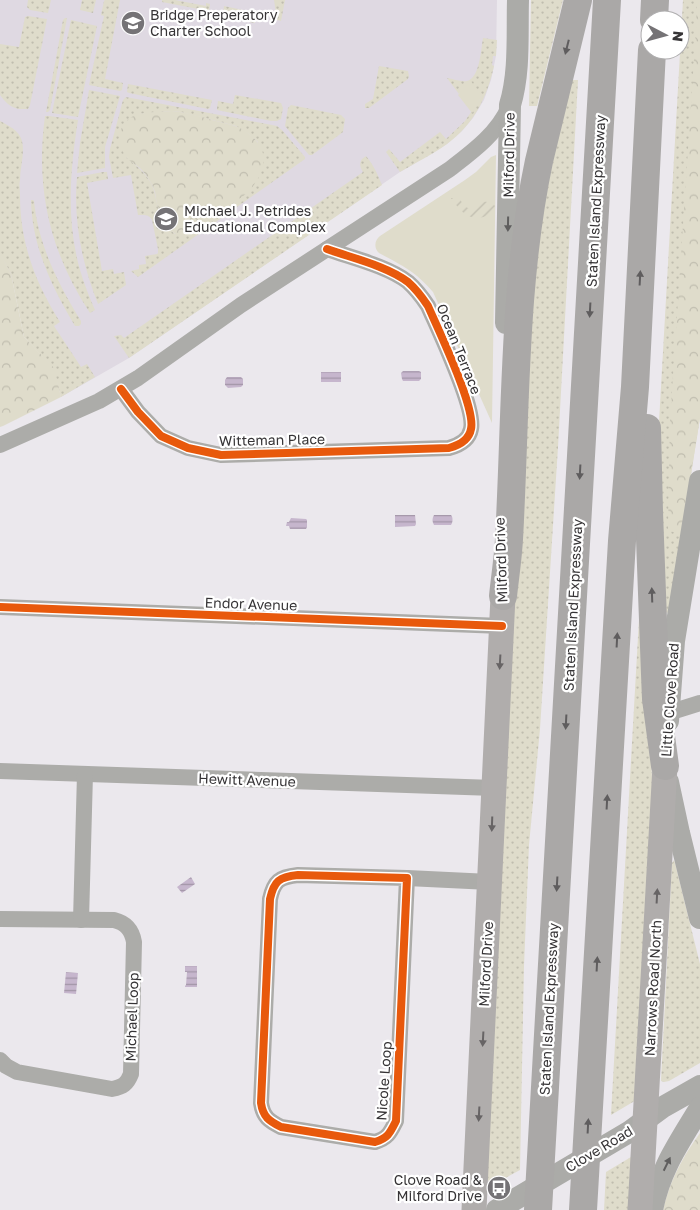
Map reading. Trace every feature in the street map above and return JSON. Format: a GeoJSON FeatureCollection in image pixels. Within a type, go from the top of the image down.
{"type":"FeatureCollection","features":[{"type":"Feature","properties":{"kind":"highway"},"geometry":{"type":"LineString","coordinates":[[503,596],[526,237],[534,186],[578,0]]}},
{"type":"Feature","properties":{"kind":"highway","name":"Staten Island Expressway"},"geometry":{"type":"LineString","coordinates":[[538,1210],[607,0]]}},
{"type":"Feature","properties":{"kind":"highway"},"geometry":{"type":"LineString","coordinates":[[582,1210],[622,541],[635,387],[651,60]]}},
{"type":"Feature","properties":{"kind":"highway"},"geometry":{"type":"LineString","coordinates":[[638,326],[649,383],[647,437],[654,674],[665,766]]}},
{"type":"Feature","properties":{"kind":"main road","name":"Milford Drive"},"geometry":{"type":"LineString","coordinates":[[474,1210],[503,596]]}},
{"type":"Feature","properties":{"kind":"main road","name":"Narrows Road North"},"geometry":{"type":"LineString","coordinates":[[640,1210],[637,1126],[665,766]]}},
{"type":"Feature","properties":{"kind":"street","name":"Milford Drive"},"geometry":{"type":"LineString","coordinates":[[503,596],[498,540],[506,349],[510,105],[516,75],[518,0]]}},
{"type":"Feature","properties":{"kind":"street"},"geometry":{"type":"LineString","coordinates":[[1,447],[99,401],[138,378],[241,305],[459,162],[496,129],[510,105]]}},
{"type":"Feature","properties":{"kind":"street","name":"Ocean Terrace"},"geometry":{"type":"LineString","coordinates":[[327,249],[385,269],[400,277],[419,293],[428,306],[456,371],[471,414],[471,430],[467,438],[460,444],[449,448]]}},
{"type":"Feature","properties":{"kind":"street","name":"Witteman Place"},"geometry":{"type":"LineString","coordinates":[[121,389],[138,412],[161,436],[188,448],[221,454],[449,448]]}},
{"type":"Feature","properties":{"kind":"street","name":"Little Clove Road"},"geometry":{"type":"LineString","coordinates":[[700,481],[695,537],[674,641],[665,766],[695,873],[700,918]]}},
{"type":"Feature","properties":{"kind":"street","name":"Endor Avenue"},"geometry":{"type":"LineString","coordinates":[[0,607],[502,626]]}},
{"type":"Feature","properties":{"kind":"street"},"geometry":{"type":"LineString","coordinates":[[668,713],[700,703]]}},
{"type":"Feature","properties":{"kind":"street","name":"Hewitt Avenue"},"geometry":{"type":"LineString","coordinates":[[0,771],[494,788]]}},
{"type":"Feature","properties":{"kind":"street"},"geometry":{"type":"LineString","coordinates":[[81,920],[85,774]]}},
{"type":"Feature","properties":{"kind":"street","name":"Nicole Loop"},"geometry":{"type":"LineString","coordinates":[[407,878],[396,1121],[390,1133],[383,1140],[375,1142],[281,1127],[273,1123],[264,1116],[261,1103],[270,899],[272,889],[278,880],[286,876],[298,875],[407,878],[490,882]]}},
{"type":"Feature","properties":{"kind":"street","name":"Michael Loop"},"geometry":{"type":"LineString","coordinates":[[0,919],[114,920],[125,924],[133,934],[134,942],[131,1074],[120,1088],[112,1089],[17,1072],[0,1060]]}},
{"type":"Feature","properties":{"kind":"street","name":"Clove Road"},"geometry":{"type":"LineString","coordinates":[[497,1210],[700,1086]]}},
{"type":"Feature","properties":{"kind":"street"},"geometry":{"type":"LineString","coordinates":[[652,1210],[666,1166],[700,1108]]}},
{"type":"Feature","properties":{"kind":"shaded area","name":"Michael J. Petrides Educational Complex"},"geometry":{"type":"Polygon","coordinates":[[[0,0],[497,0],[496,56],[484,100],[473,118],[447,144],[400,172],[129,358],[61,397],[53,368],[0,253],[0,0]]]}},
{"type":"Feature","properties":{"kind":"shaded area"},"geometry":{"type":"Polygon","coordinates":[[[403,371],[419,371],[421,372],[421,379],[419,381],[403,381],[401,373],[403,371]]]}},
{"type":"Feature","properties":{"kind":"shaded area"},"geometry":{"type":"Polygon","coordinates":[[[321,372],[341,372],[341,382],[321,382],[321,372]]]}},
{"type":"Feature","properties":{"kind":"shaded area"},"geometry":{"type":"Polygon","coordinates":[[[227,377],[241,377],[243,385],[241,387],[228,388],[225,385],[227,377]]]}},
{"type":"Feature","properties":{"kind":"shaded area"},"geometry":{"type":"Polygon","coordinates":[[[395,515],[415,515],[416,524],[415,526],[395,527],[395,515]]]}},
{"type":"Feature","properties":{"kind":"shaded area"},"geometry":{"type":"Polygon","coordinates":[[[434,515],[451,515],[452,524],[434,525],[432,520],[434,515]]]}},
{"type":"Feature","properties":{"kind":"shaded area"},"geometry":{"type":"Polygon","coordinates":[[[291,518],[306,519],[306,529],[290,529],[289,526],[286,526],[291,518]]]}},
{"type":"Feature","properties":{"kind":"shaded area"},"geometry":{"type":"Polygon","coordinates":[[[191,877],[195,884],[182,893],[177,887],[191,877]]]}},
{"type":"Feature","properties":{"kind":"shaded area"},"geometry":{"type":"Polygon","coordinates":[[[185,966],[197,966],[197,987],[185,987],[187,972],[185,972],[185,966]]]}},
{"type":"Feature","properties":{"kind":"shaded area"},"geometry":{"type":"Polygon","coordinates":[[[66,972],[78,973],[76,994],[64,993],[66,972]]]}},
{"type":"Feature","properties":{"kind":"green space"},"geometry":{"type":"Polygon","coordinates":[[[28,0],[51,0],[48,13],[30,10],[27,7],[28,0]]]}},
{"type":"Feature","properties":{"kind":"green space"},"geometry":{"type":"Polygon","coordinates":[[[82,0],[96,0],[93,13],[80,10],[82,0]]]}},
{"type":"Feature","properties":{"kind":"green space"},"geometry":{"type":"Polygon","coordinates":[[[105,0],[120,0],[105,79],[123,83],[122,90],[120,91],[89,85],[104,16],[101,15],[105,0]]]}},
{"type":"Feature","properties":{"kind":"green space"},"geometry":{"type":"Polygon","coordinates":[[[162,0],[175,0],[206,6],[206,3],[210,4],[209,11],[162,2],[162,0]]]}},
{"type":"Feature","properties":{"kind":"green space"},"geometry":{"type":"Polygon","coordinates":[[[274,0],[285,0],[281,21],[277,20],[274,0]]]}},
{"type":"Feature","properties":{"kind":"green space"},"geometry":{"type":"Polygon","coordinates":[[[531,0],[563,0],[537,106],[529,106],[531,0]]]}},
{"type":"Feature","properties":{"kind":"green space"},"geometry":{"type":"Polygon","coordinates":[[[683,0],[700,0],[700,418],[669,613],[664,612],[657,457],[680,60],[690,60],[690,10],[682,10],[683,0]]]}},
{"type":"Feature","properties":{"kind":"green space"},"geometry":{"type":"Polygon","coordinates":[[[697,0],[700,0],[700,418],[681,535],[668,530],[670,421],[697,0]]]}},
{"type":"Feature","properties":{"kind":"green space"},"geometry":{"type":"Polygon","coordinates":[[[224,6],[252,12],[255,16],[255,23],[249,22],[249,19],[223,14],[224,6]]]}},
{"type":"Feature","properties":{"kind":"green space"},"geometry":{"type":"Polygon","coordinates":[[[25,17],[47,19],[30,105],[28,109],[19,109],[8,104],[0,95],[0,44],[19,47],[25,17]]]}},
{"type":"Feature","properties":{"kind":"green space"},"geometry":{"type":"Polygon","coordinates":[[[67,18],[50,110],[46,112],[63,20],[67,18]]]}},
{"type":"Feature","properties":{"kind":"green space"},"geometry":{"type":"Polygon","coordinates":[[[71,20],[97,26],[78,117],[52,113],[71,20]]]}},
{"type":"Feature","properties":{"kind":"green space"},"geometry":{"type":"Polygon","coordinates":[[[483,38],[497,40],[496,56],[493,56],[492,65],[494,66],[491,78],[478,110],[456,137],[400,172],[386,152],[389,149],[400,162],[440,132],[446,139],[465,121],[482,96],[458,90],[459,94],[447,78],[467,81],[475,75],[483,38]]]}},
{"type":"Feature","properties":{"kind":"green space"},"geometry":{"type":"Polygon","coordinates":[[[379,66],[408,71],[408,79],[369,108],[365,108],[365,104],[373,99],[379,66]]]}},
{"type":"Feature","properties":{"kind":"green space"},"geometry":{"type":"Polygon","coordinates":[[[470,80],[482,96],[472,113],[458,95],[460,93],[457,90],[470,80]]]}},
{"type":"Feature","properties":{"kind":"green space"},"geometry":{"type":"Polygon","coordinates":[[[572,80],[578,80],[558,447],[540,729],[529,845],[524,966],[520,1170],[491,1186],[486,1176],[523,411],[535,251],[554,152],[572,80]]]}},
{"type":"Feature","properties":{"kind":"green space"},"geometry":{"type":"Polygon","coordinates":[[[128,84],[212,100],[208,109],[129,93],[127,92],[128,84]]]}},
{"type":"Feature","properties":{"kind":"green space"},"geometry":{"type":"Polygon","coordinates":[[[89,90],[120,96],[105,147],[105,168],[77,173],[80,143],[89,90]]]}},
{"type":"Feature","properties":{"kind":"green space"},"geometry":{"type":"Polygon","coordinates":[[[235,95],[281,103],[283,108],[281,119],[271,121],[217,110],[218,101],[233,104],[235,95]]]}},
{"type":"Feature","properties":{"kind":"green space"},"geometry":{"type":"Polygon","coordinates":[[[126,97],[277,126],[305,159],[138,277],[131,271],[139,269],[139,265],[146,264],[145,256],[157,254],[158,249],[151,218],[138,215],[131,175],[113,178],[109,157],[110,149],[123,100],[126,97]],[[181,112],[140,114],[126,157],[147,176],[154,189],[164,222],[169,228],[175,234],[191,234],[247,192],[258,142],[236,126],[181,112]]]}},
{"type":"Feature","properties":{"kind":"green space"},"geometry":{"type":"Polygon","coordinates":[[[291,105],[341,115],[345,119],[343,132],[312,155],[309,155],[285,126],[288,108],[291,105]]]}},
{"type":"Feature","properties":{"kind":"green space"},"geometry":{"type":"Polygon","coordinates":[[[172,111],[192,114],[238,127],[256,140],[263,156],[261,173],[249,191],[201,228],[187,235],[176,234],[165,223],[151,183],[141,169],[126,157],[120,141],[122,127],[132,117],[139,114],[172,111]]]}},
{"type":"Feature","properties":{"kind":"green space"},"geometry":{"type":"Polygon","coordinates":[[[45,116],[78,120],[71,177],[71,214],[80,270],[95,310],[90,313],[65,267],[49,219],[42,169],[45,116]]]}},
{"type":"Feature","properties":{"kind":"green space"},"geometry":{"type":"Polygon","coordinates":[[[0,121],[16,131],[21,137],[23,151],[20,186],[23,229],[26,246],[36,277],[60,322],[54,326],[81,367],[87,364],[95,377],[61,397],[53,368],[24,337],[11,274],[0,254],[0,121]]]}},
{"type":"Feature","properties":{"kind":"green space"},"geometry":{"type":"Polygon","coordinates":[[[496,155],[492,423],[433,292],[414,274],[379,253],[375,244],[380,236],[465,180],[491,157],[496,155]]]}},
{"type":"Feature","properties":{"kind":"green space"},"geometry":{"type":"Polygon","coordinates":[[[366,156],[382,185],[129,358],[114,336],[121,335],[124,338],[363,172],[360,162],[366,156]]]}},
{"type":"Feature","properties":{"kind":"green space"},"geometry":{"type":"Polygon","coordinates":[[[107,172],[108,179],[87,183],[102,271],[113,269],[114,274],[124,272],[126,285],[98,304],[83,258],[76,209],[76,193],[77,177],[107,172]]]}},
{"type":"Feature","properties":{"kind":"green space"},"geometry":{"type":"Polygon","coordinates":[[[451,198],[460,199],[465,206],[471,209],[477,209],[476,203],[489,202],[495,206],[495,211],[481,217],[470,217],[460,210],[451,198]]]}},
{"type":"Feature","properties":{"kind":"green space"},"geometry":{"type":"Polygon","coordinates":[[[31,200],[34,201],[40,233],[50,263],[81,321],[79,326],[75,326],[45,266],[35,234],[31,200]]]}},
{"type":"Feature","properties":{"kind":"green space"},"geometry":{"type":"Polygon","coordinates":[[[0,253],[11,274],[24,337],[54,368],[61,397],[0,427],[0,253]]]}},
{"type":"Feature","properties":{"kind":"green space"},"geometry":{"type":"Polygon","coordinates":[[[640,601],[646,601],[653,808],[638,1099],[611,1115],[640,601]]]}},
{"type":"Feature","properties":{"kind":"green space"},"geometry":{"type":"Polygon","coordinates":[[[674,860],[700,964],[700,1063],[664,1082],[661,1081],[672,863],[674,860]]]}},
{"type":"Feature","properties":{"kind":"green space"},"geometry":{"type":"Polygon","coordinates":[[[700,1133],[700,1210],[663,1210],[677,1170],[700,1133]]]}},
{"type":"Feature","properties":{"kind":"green space"},"geometry":{"type":"Polygon","coordinates":[[[631,1157],[631,1210],[604,1210],[606,1172],[631,1157]]]}},
{"type":"Feature","properties":{"kind":"cycle path"},"geometry":{"type":"LineString","coordinates":[[121,389],[138,412],[161,436],[188,448],[221,455],[449,448],[463,442],[471,429],[468,404],[428,306],[416,290],[400,276],[327,249]]}},
{"type":"Feature","properties":{"kind":"cycle path"},"geometry":{"type":"LineString","coordinates":[[0,607],[502,626]]}},
{"type":"Feature","properties":{"kind":"cycle path"},"geometry":{"type":"LineString","coordinates":[[298,875],[407,878],[396,1121],[388,1134],[383,1139],[375,1142],[281,1127],[273,1123],[263,1112],[261,1103],[270,899],[273,888],[278,881],[286,877],[298,875]]}},
{"type":"Feature","properties":{"kind":"place","name":"Bridge Preperatory Charter School"},"geometry":{"type":"Point","coordinates":[133,23]}},
{"type":"Feature","properties":{"kind":"place","name":"Michael J. Petrides Educational Complex"},"geometry":{"type":"Point","coordinates":[166,219]}},
{"type":"Feature","properties":{"kind":"place","name":"Clove Road & Milford Drive"},"geometry":{"type":"Point","coordinates":[499,1188]}}]}
